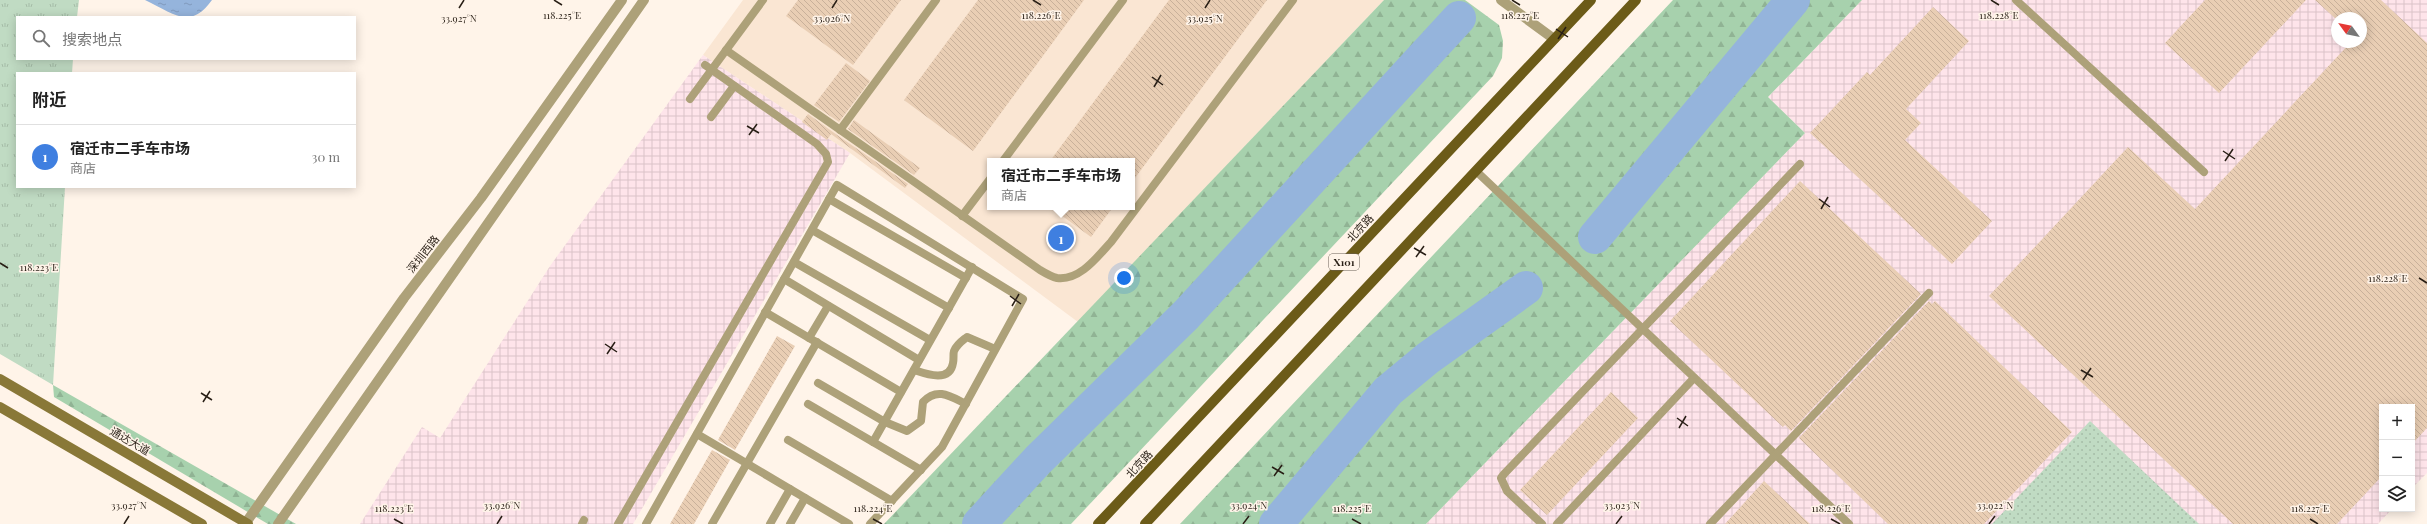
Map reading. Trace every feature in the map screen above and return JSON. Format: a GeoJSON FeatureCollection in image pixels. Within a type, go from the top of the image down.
{"type":"FeatureCollection","features":[{"type":"Feature","properties":{"kind":"main road","name":"北京路"},"geometry":{"type":"LineString","coordinates":[[1098,524],[1591,0]]}},
{"type":"Feature","properties":{"kind":"main road"},"geometry":{"type":"LineString","coordinates":[[1145,524],[1636,0]]}},
{"type":"Feature","properties":{"kind":"main road","name":"通达大道"},"geometry":{"type":"LineString","coordinates":[[0,379],[246,524]]}},
{"type":"Feature","properties":{"kind":"main road"},"geometry":{"type":"LineString","coordinates":[[0,407],[202,524]]}},
{"type":"Feature","properties":{"kind":"street","name":"深圳西路"},"geometry":{"type":"LineString","coordinates":[[246,524],[404,298],[481,198],[622,0]]}},
{"type":"Feature","properties":{"kind":"street"},"geometry":{"type":"LineString","coordinates":[[278,524],[644,0]]}},
{"type":"Feature","properties":{"kind":"street"},"geometry":{"type":"LineString","coordinates":[[1501,0],[1554,39]]}},
{"type":"Feature","properties":{"kind":"lane"},"geometry":{"type":"LineString","coordinates":[[690,99],[708,68],[726,50],[763,0]]}},
{"type":"Feature","properties":{"kind":"lane"},"geometry":{"type":"LineString","coordinates":[[840,130],[936,0]]}},
{"type":"Feature","properties":{"kind":"lane"},"geometry":{"type":"LineString","coordinates":[[1005,158],[1123,0]]}},
{"type":"Feature","properties":{"kind":"lane"},"geometry":{"type":"LineString","coordinates":[[726,50],[1040,270],[1057,278],[1073,275],[1079,272],[1091,264],[1111,242],[1293,0]]}},
{"type":"Feature","properties":{"kind":"lane"},"geometry":{"type":"LineString","coordinates":[[2016,0],[2204,172]]}},
{"type":"Feature","properties":{"kind":"lane"},"geometry":{"type":"LineString","coordinates":[[618,524],[828,162],[826,154],[817,144],[708,68]]}},
{"type":"Feature","properties":{"kind":"lane"},"geometry":{"type":"LineString","coordinates":[[711,117],[734,86]]}},
{"type":"Feature","properties":{"kind":"lane"},"geometry":{"type":"LineString","coordinates":[[1542,524],[1507,491],[1501,478],[1800,164]]}},
{"type":"Feature","properties":{"kind":"lane"},"geometry":{"type":"LineString","coordinates":[[1476,171],[1849,524]]}},
{"type":"Feature","properties":{"kind":"lane"},"geometry":{"type":"LineString","coordinates":[[962,216],[987,183]]}},
{"type":"Feature","properties":{"kind":"lane"},"geometry":{"type":"LineString","coordinates":[[646,524],[837,185],[1023,299],[942,446],[870,524]]}},
{"type":"Feature","properties":{"kind":"lane"},"geometry":{"type":"LineString","coordinates":[[829,199],[966,278]]}},
{"type":"Feature","properties":{"kind":"lane"},"geometry":{"type":"LineString","coordinates":[[812,230],[949,308]]}},
{"type":"Feature","properties":{"kind":"lane"},"geometry":{"type":"LineString","coordinates":[[794,262],[930,340]]}},
{"type":"Feature","properties":{"kind":"lane"},"geometry":{"type":"LineString","coordinates":[[873,442],[972,267]]}},
{"type":"Feature","properties":{"kind":"lane"},"geometry":{"type":"LineString","coordinates":[[784,279],[919,360]]}},
{"type":"Feature","properties":{"kind":"lane"},"geometry":{"type":"LineString","coordinates":[[1710,524],[1928,292]]}},
{"type":"Feature","properties":{"kind":"lane"},"geometry":{"type":"LineString","coordinates":[[809,338],[828,306]]}},
{"type":"Feature","properties":{"kind":"lane"},"geometry":{"type":"LineString","coordinates":[[765,312],[901,392]]}},
{"type":"Feature","properties":{"kind":"lane"},"geometry":{"type":"LineString","coordinates":[[914,370],[939,377],[948,373],[953,364],[953,352],[958,344],[967,337],[995,349]]}},
{"type":"Feature","properties":{"kind":"lane"},"geometry":{"type":"LineString","coordinates":[[712,524],[817,342]]}},
{"type":"Feature","properties":{"kind":"lane"},"geometry":{"type":"LineString","coordinates":[[1557,524],[1694,378]]}},
{"type":"Feature","properties":{"kind":"lane"},"geometry":{"type":"LineString","coordinates":[[818,383],[885,422],[907,431],[915,428],[921,421],[923,402],[936,393],[946,394],[966,404]]}},
{"type":"Feature","properties":{"kind":"lane"},"geometry":{"type":"LineString","coordinates":[[808,404],[921,470]]}},
{"type":"Feature","properties":{"kind":"lane"},"geometry":{"type":"LineString","coordinates":[[697,434],[849,524]]}},
{"type":"Feature","properties":{"kind":"lane"},"geometry":{"type":"LineString","coordinates":[[788,440],[892,501]]}},
{"type":"Feature","properties":{"kind":"lane"},"geometry":{"type":"LineString","coordinates":[[770,524],[790,489]]}},
{"type":"Feature","properties":{"kind":"lane"},"geometry":{"type":"LineString","coordinates":[[790,524],[805,498]]}},
{"type":"Feature","properties":{"kind":"shaded area"},"geometry":{"type":"Polygon","coordinates":[[[743,0],[1384,0],[1078,322],[850,153],[703,55],[743,0]]]}},
{"type":"Feature","properties":{"kind":"shaded area"},"geometry":{"type":"Polygon","coordinates":[[[1862,0],[2427,0],[2427,473],[2415,485],[2415,404],[2379,404],[2379,512],[2389,512],[2378,524],[1426,524],[1805,133],[1768,97],[1862,0]]]}},
{"type":"Feature","properties":{"kind":"shaded area"},"geometry":{"type":"Polygon","coordinates":[[[703,55],[850,153],[633,524],[360,524],[422,427],[440,438],[550,266],[703,55]]]}},
{"type":"Feature","properties":{"kind":"green space"},"geometry":{"type":"Polygon","coordinates":[[[0,0],[79,0],[77,16],[16,16],[16,60],[73,60],[72,72],[16,72],[16,188],[65,188],[53,385],[0,354],[0,0]]]}},
{"type":"Feature","properties":{"kind":"green space"},"geometry":{"type":"Polygon","coordinates":[[[1384,0],[1465,0],[1499,25],[1503,41],[1502,58],[1493,76],[1071,524],[884,524],[1384,0]]]}},
{"type":"Feature","properties":{"kind":"green space"},"geometry":{"type":"Polygon","coordinates":[[[1673,0],[1862,0],[1768,97],[1805,133],[1426,524],[1180,524],[1673,0]]]}},
{"type":"Feature","properties":{"kind":"green space"},"geometry":{"type":"Polygon","coordinates":[[[53,385],[296,524],[268,524],[54,397],[53,385]]]}},
{"type":"Feature","properties":{"kind":"green space"},"geometry":{"type":"Polygon","coordinates":[[[2090,421],[2199,524],[1992,524],[2090,421]]]}},
{"type":"Feature","properties":{"kind":"water"},"geometry":{"type":"Polygon","coordinates":[[[145,0],[212,0],[196,15],[181,16],[173,14],[145,0]]]}},
{"type":"Feature","properties":{"kind":"building"},"geometry":{"type":"Polygon","coordinates":[[[798,0],[901,0],[853,65],[786,16],[798,0]]]}},
{"type":"Feature","properties":{"kind":"building"},"geometry":{"type":"Polygon","coordinates":[[[978,0],[1084,0],[973,151],[904,100],[978,0]]]}},
{"type":"Feature","properties":{"kind":"building"},"geometry":{"type":"Polygon","coordinates":[[[1169,0],[1267,0],[1135,178],[1135,158],[1052,158],[1169,0]]]}},
{"type":"Feature","properties":{"kind":"building"},"geometry":{"type":"Polygon","coordinates":[[[2205,0],[2306,0],[2219,93],[2165,43],[2205,0]]]}},
{"type":"Feature","properties":{"kind":"building"},"geometry":{"type":"Polygon","coordinates":[[[2315,0],[2381,0],[2427,43],[2427,428],[2415,441],[2415,404],[2379,404],[2379,479],[2337,524],[2233,524],[1989,296],[2128,147],[2195,209],[2345,48],[2367,48],[2367,12],[2331,12],[2331,15],[2315,0]]]}},
{"type":"Feature","properties":{"kind":"building"},"geometry":{"type":"Polygon","coordinates":[[[1933,7],[1969,41],[1906,109],[1921,123],[1905,140],[1992,221],[1952,264],[1810,133],[1867,72],[1870,75],[1933,7]]]}},
{"type":"Feature","properties":{"kind":"building"},"geometry":{"type":"Polygon","coordinates":[[[846,63],[870,81],[839,122],[814,105],[846,63]]]}},
{"type":"Feature","properties":{"kind":"building"},"geometry":{"type":"Polygon","coordinates":[[[808,114],[908,184],[905,188],[831,134],[827,140],[802,122],[808,114]]]}},
{"type":"Feature","properties":{"kind":"building"},"geometry":{"type":"Polygon","coordinates":[[[854,120],[920,168],[914,175],[848,129],[854,120]]]}},
{"type":"Feature","properties":{"kind":"building"},"geometry":{"type":"Polygon","coordinates":[[[1800,181],[1921,294],[1791,431],[1785,425],[1783,427],[1670,321],[1800,181]]]}},
{"type":"Feature","properties":{"kind":"building"},"geometry":{"type":"Polygon","coordinates":[[[1054,210],[1111,210],[1091,237],[1054,210]]]}},
{"type":"Feature","properties":{"kind":"building"},"geometry":{"type":"Polygon","coordinates":[[[1929,301],[1932,304],[1935,301],[2072,432],[1984,524],[1888,524],[1799,438],[1929,301]]]}},
{"type":"Feature","properties":{"kind":"building"},"geometry":{"type":"Polygon","coordinates":[[[777,336],[795,346],[735,450],[718,440],[777,336]]]}},
{"type":"Feature","properties":{"kind":"building"},"geometry":{"type":"Polygon","coordinates":[[[1611,392],[1638,418],[1547,515],[1520,490],[1611,392]]]}},
{"type":"Feature","properties":{"kind":"building"},"geometry":{"type":"Polygon","coordinates":[[[712,450],[730,460],[694,524],[670,524],[712,450]]]}},
{"type":"Feature","properties":{"kind":"building"},"geometry":{"type":"Polygon","coordinates":[[[1764,481],[1810,524],[1725,524],[1764,481]]]}},
{"type":"Feature","properties":{"kind":"waterway"},"geometry":{"type":"LineString","coordinates":[[1595,237],[1793,0]]}},
{"type":"Feature","properties":{"kind":"waterway"},"geometry":{"type":"LineString","coordinates":[[979,524],[1038,460],[1186,315],[1459,18]]}},
{"type":"Feature","properties":{"kind":"waterway"},"geometry":{"type":"LineString","coordinates":[[1276,524],[1388,391],[1428,358],[1526,288]]}},
{"type":"Feature","properties":{"kind":"place","name":"宿迁市二手车市场"},"geometry":{"type":"Point","coordinates":[1061,238]}}]}
